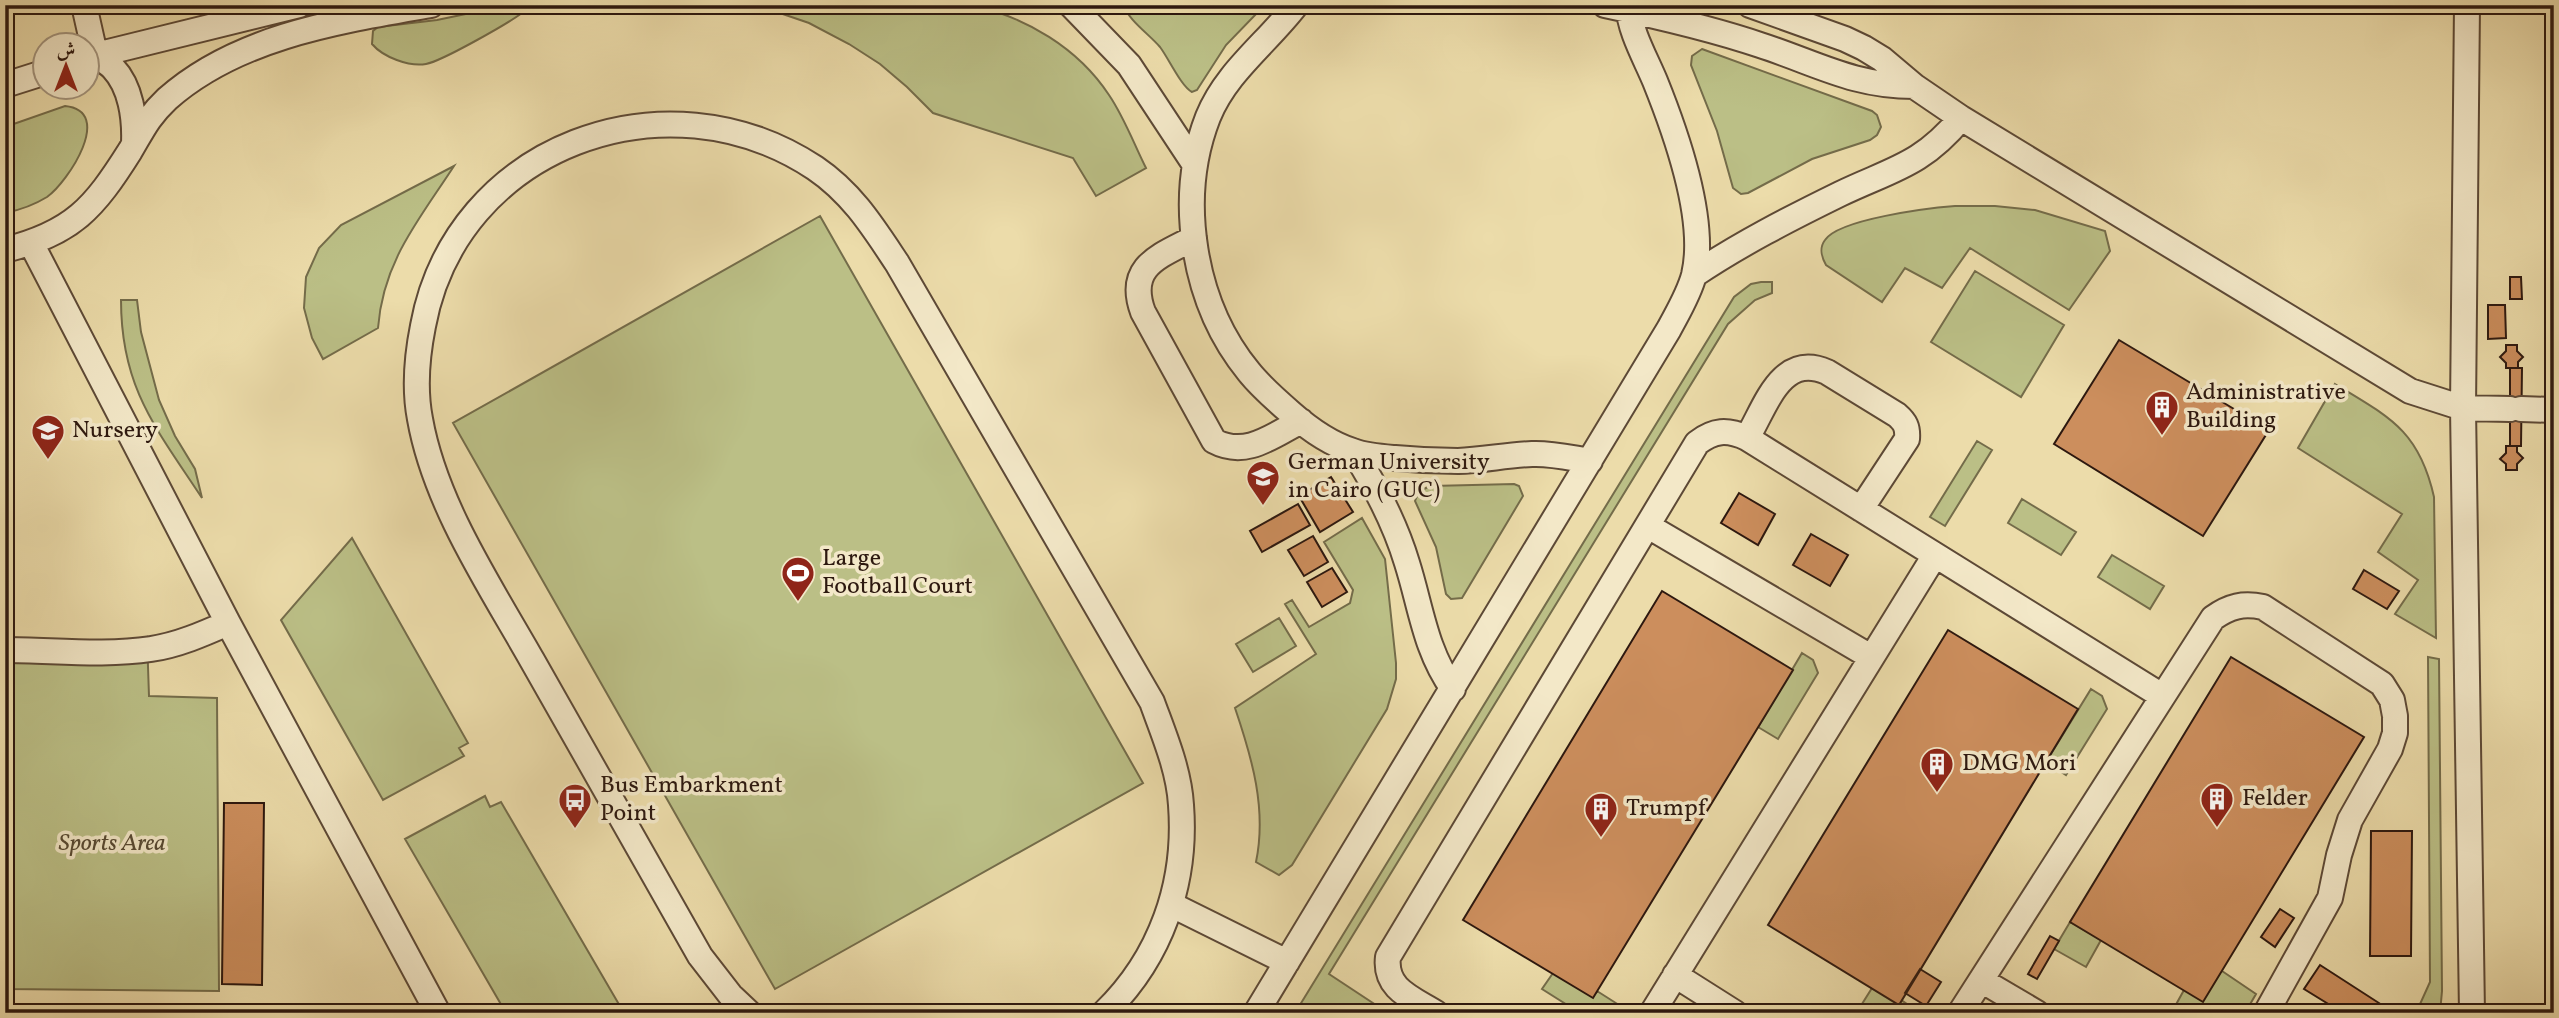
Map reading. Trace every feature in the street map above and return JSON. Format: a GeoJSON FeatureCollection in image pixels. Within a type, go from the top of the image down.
{"type":"FeatureCollection","features":[{"type":"Feature","properties":{"kind":"lane"},"geometry":{"type":"LineString","coordinates":[[84,5],[88,32]]}},
{"type":"Feature","properties":{"kind":"lane"},"geometry":{"type":"LineString","coordinates":[[102,53],[299,5]]}},
{"type":"Feature","properties":{"kind":"lane"},"geometry":{"type":"LineString","coordinates":[[5,250],[55,233],[85,212],[100,197],[149,117],[191,80],[216,65],[259,46],[304,31],[430,5]]}},
{"type":"Feature","properties":{"kind":"lane"},"geometry":{"type":"LineString","coordinates":[[1071,5],[1129,65],[1195,166]]}},
{"type":"Feature","properties":{"kind":"lane"},"geometry":{"type":"LineString","coordinates":[[1296,5],[1238,68],[1222,91],[1209,116],[1195,166],[1192,193],[1194,238],[1201,274],[1212,308],[1228,341],[1248,371],[1273,398],[1326,438],[1354,452],[1419,460],[1460,461],[1533,454],[1590,461]]}},
{"type":"Feature","properties":{"kind":"lane"},"geometry":{"type":"LineString","coordinates":[[1749,5],[1845,39],[1882,58],[1914,86],[1961,118],[2393,381],[2428,398],[2463,408],[2554,410]]}},
{"type":"Feature","properties":{"kind":"lane"},"geometry":{"type":"LineString","coordinates":[[2467,5],[2463,408],[2472,1013]]}},
{"type":"Feature","properties":{"kind":"lane"},"geometry":{"type":"LineString","coordinates":[[1620,7],[1760,45],[1852,79],[1872,84],[1914,86]]}},
{"type":"Feature","properties":{"kind":"lane"},"geometry":{"type":"LineString","coordinates":[[1256,1013],[1670,330],[1694,275],[1695,223],[1685,172],[1672,127],[1633,29],[1620,7]]}},
{"type":"Feature","properties":{"kind":"lane"},"geometry":{"type":"LineString","coordinates":[[102,62],[114,68],[124,86],[135,124],[134,144]]}},
{"type":"Feature","properties":{"kind":"lane"},"geometry":{"type":"LineString","coordinates":[[5,85],[32,76]]}},
{"type":"Feature","properties":{"kind":"lane"},"geometry":{"type":"LineString","coordinates":[[1694,275],[1768,230],[1912,163],[1933,148],[1961,118]]}},
{"type":"Feature","properties":{"kind":"lane"},"geometry":{"type":"LineString","coordinates":[[749,1013],[731,996],[700,956],[470,550],[436,475],[419,418],[416,359],[427,300],[452,246],[488,199],[534,161],[588,136],[647,124],[706,125],[764,141],[816,169],[861,209],[897,263],[1152,702],[1170,752],[1181,803],[1181,856],[1172,905],[1152,952],[1124,993],[1104,1013]]}},
{"type":"Feature","properties":{"kind":"lane"},"geometry":{"type":"LineString","coordinates":[[1194,238],[1152,261],[1143,271],[1138,284],[1138,299],[1214,441],[1244,448],[1257,445],[1301,421]]}},
{"type":"Feature","properties":{"kind":"lane"},"geometry":{"type":"LineString","coordinates":[[31,243],[228,623],[438,1013]]}},
{"type":"Feature","properties":{"kind":"lane"},"geometry":{"type":"LineString","coordinates":[[1747,438],[1781,379],[1791,370],[1803,367],[1816,367],[1827,372],[1897,415],[1908,429],[1907,439],[1861,509]]}},
{"type":"Feature","properties":{"kind":"lane"},"geometry":{"type":"LineString","coordinates":[[1436,1013],[1395,987],[1387,968],[1388,957],[1697,443],[1707,435],[1720,431],[1734,432],[1747,438],[2162,696]]}},
{"type":"Feature","properties":{"kind":"lane"},"geometry":{"type":"LineString","coordinates":[[1354,452],[1385,503],[1407,561],[1429,646],[1441,672],[1453,689]]}},
{"type":"Feature","properties":{"kind":"lane"},"geometry":{"type":"LineString","coordinates":[[1648,526],[1871,657]]}},
{"type":"Feature","properties":{"kind":"lane"},"geometry":{"type":"LineString","coordinates":[[1652,1013],[1935,555]]}},
{"type":"Feature","properties":{"kind":"lane"},"geometry":{"type":"LineString","coordinates":[[1960,1013],[2213,618],[2237,605],[2250,605],[2263,607],[2382,684],[2392,700],[2395,716],[2392,741],[2350,820],[2330,898],[2266,1013]]}},
{"type":"Feature","properties":{"kind":"lane"},"geometry":{"type":"LineString","coordinates":[[5,650],[151,649],[203,634],[228,623]]}},
{"type":"Feature","properties":{"kind":"lane"},"geometry":{"type":"LineString","coordinates":[[1172,905],[1287,962]]}},
{"type":"Feature","properties":{"kind":"lane"},"geometry":{"type":"LineString","coordinates":[[1675,975],[1735,1013]]}},
{"type":"Feature","properties":{"kind":"lane"},"geometry":{"type":"LineString","coordinates":[[1981,980],[2037,1013]]}},
{"type":"Feature","properties":{"kind":"green space"},"geometry":{"type":"Polygon","coordinates":[[[520,5],[522,13],[459,49],[426,64],[397,60],[372,44],[373,31],[378,27],[437,20],[520,5]]]}},
{"type":"Feature","properties":{"kind":"green space"},"geometry":{"type":"Polygon","coordinates":[[[768,5],[971,5],[1031,26],[1066,49],[1096,78],[1119,112],[1146,168],[1096,196],[1073,158],[933,113],[880,64],[809,23],[768,9],[768,5]]]}},
{"type":"Feature","properties":{"kind":"green space"},"geometry":{"type":"Polygon","coordinates":[[[1124,5],[1259,5],[1258,12],[1226,45],[1197,90],[1192,92],[1179,78],[1160,47],[1134,21],[1124,5]]]}},
{"type":"Feature","properties":{"kind":"green space"},"geometry":{"type":"Polygon","coordinates":[[[1702,49],[1872,111],[1877,115],[1881,127],[1877,135],[1870,140],[1812,159],[1748,193],[1741,194],[1733,188],[1717,131],[1691,65],[1692,56],[1702,49]]]}},
{"type":"Feature","properties":{"kind":"green space"},"geometry":{"type":"Polygon","coordinates":[[[65,106],[79,111],[86,120],[87,133],[75,163],[47,197],[27,207],[5,213],[5,127],[65,106]]]}},
{"type":"Feature","properties":{"kind":"green space"},"geometry":{"type":"Polygon","coordinates":[[[454,166],[416,223],[395,262],[381,304],[378,328],[323,359],[312,338],[304,308],[306,277],[319,248],[341,225],[454,166]]]}},
{"type":"Feature","properties":{"kind":"green space"},"geometry":{"type":"Polygon","coordinates":[[[1955,206],[2035,210],[2105,231],[2110,251],[2069,310],[1970,248],[1942,288],[1905,268],[1882,302],[1826,265],[1823,258],[1821,249],[1825,240],[1848,226],[1885,216],[1955,206]]]}},
{"type":"Feature","properties":{"kind":"green space","name":"Large Football Court"},"geometry":{"type":"Polygon","coordinates":[[[820,216],[1143,783],[775,989],[453,423],[820,216]]]}},
{"type":"Feature","properties":{"kind":"green space"},"geometry":{"type":"Polygon","coordinates":[[[1975,271],[2064,325],[2021,397],[1931,342],[1975,271]]]}},
{"type":"Feature","properties":{"kind":"green space"},"geometry":{"type":"Polygon","coordinates":[[[1772,282],[1772,293],[1755,300],[1728,324],[1329,974],[1388,1013],[1295,1013],[1734,297],[1751,284],[1772,282]]]}},
{"type":"Feature","properties":{"kind":"green space"},"geometry":{"type":"Polygon","coordinates":[[[121,300],[137,300],[141,332],[159,400],[175,436],[195,469],[202,498],[156,428],[134,383],[127,358],[121,300]]]}},
{"type":"Feature","properties":{"kind":"green space"},"geometry":{"type":"Polygon","coordinates":[[[2335,384],[2371,406],[2399,428],[2420,456],[2428,474],[2434,497],[2436,638],[2395,614],[2418,580],[2378,552],[2402,514],[2298,448],[2335,384]]]}},
{"type":"Feature","properties":{"kind":"green space"},"geometry":{"type":"Polygon","coordinates":[[[1977,441],[1992,450],[1945,526],[1930,517],[1977,441]]]}},
{"type":"Feature","properties":{"kind":"green space"},"geometry":{"type":"Polygon","coordinates":[[[1431,486],[1519,486],[1523,496],[1462,598],[1451,599],[1446,594],[1436,547],[1415,501],[1417,495],[1431,486]]]}},
{"type":"Feature","properties":{"kind":"green space"},"geometry":{"type":"Polygon","coordinates":[[[2022,499],[2076,532],[2061,555],[2008,523],[2022,499]]]}},
{"type":"Feature","properties":{"kind":"green space"},"geometry":{"type":"Polygon","coordinates":[[[1362,518],[1385,559],[1396,679],[1387,709],[1292,865],[1279,875],[1256,862],[1259,803],[1252,765],[1235,708],[1316,654],[1285,604],[1292,600],[1309,627],[1350,603],[1353,590],[1324,542],[1362,518]]]}},
{"type":"Feature","properties":{"kind":"green space"},"geometry":{"type":"Polygon","coordinates":[[[352,538],[468,743],[459,748],[464,756],[383,800],[281,620],[352,538]]]}},
{"type":"Feature","properties":{"kind":"green space"},"geometry":{"type":"Polygon","coordinates":[[[2112,555],[2164,586],[2150,609],[2098,577],[2112,555]]]}},
{"type":"Feature","properties":{"kind":"green space"},"geometry":{"type":"Polygon","coordinates":[[[1279,618],[1296,646],[1253,672],[1236,644],[1279,618]]]}},
{"type":"Feature","properties":{"kind":"green space","name":"Sports Area"},"geometry":{"type":"Polygon","coordinates":[[[147,637],[149,696],[217,698],[219,991],[5,989],[5,641],[137,642],[147,637]]]}},
{"type":"Feature","properties":{"kind":"green space"},"geometry":{"type":"Polygon","coordinates":[[[1802,653],[1813,660],[1818,673],[1778,739],[1758,727],[1802,653]]]}},
{"type":"Feature","properties":{"kind":"green space"},"geometry":{"type":"Polygon","coordinates":[[[2428,657],[2439,659],[2442,991],[2440,1013],[2416,1013],[2430,982],[2428,657]]]}},
{"type":"Feature","properties":{"kind":"green space"},"geometry":{"type":"Polygon","coordinates":[[[2091,689],[2102,696],[2107,709],[2066,775],[2046,762],[2091,689]]]}},
{"type":"Feature","properties":{"kind":"green space"},"geometry":{"type":"Polygon","coordinates":[[[485,796],[490,807],[501,802],[624,1013],[506,1013],[405,839],[485,796]]]}},
{"type":"Feature","properties":{"kind":"green space"},"geometry":{"type":"Polygon","coordinates":[[[2070,922],[2101,940],[2086,967],[2054,949],[2070,922]]]}},
{"type":"Feature","properties":{"kind":"green space"},"geometry":{"type":"Polygon","coordinates":[[[2222,971],[2256,994],[2245,1013],[2178,1013],[2173,1010],[2184,990],[2222,971]]]}},
{"type":"Feature","properties":{"kind":"green space"},"geometry":{"type":"Polygon","coordinates":[[[1553,973],[1593,997],[1597,991],[1619,1005],[1615,1013],[1580,1013],[1542,989],[1553,973]]]}},
{"type":"Feature","properties":{"kind":"green space"},"geometry":{"type":"Polygon","coordinates":[[[1872,988],[1901,1000],[1920,1013],[1875,1013],[1862,1004],[1872,988]]]}},
{"type":"Feature","properties":{"kind":"building"},"geometry":{"type":"Polygon","coordinates":[[[2510,277],[2521,277],[2522,299],[2510,299],[2510,277]]]}},
{"type":"Feature","properties":{"kind":"building"},"geometry":{"type":"Polygon","coordinates":[[[2488,305],[2505,305],[2506,338],[2488,339],[2488,305]]]}},
{"type":"Feature","properties":{"kind":"building","name":"Administrative Building"},"geometry":{"type":"Polygon","coordinates":[[[2119,340],[2269,430],[2203,536],[2054,444],[2119,340]]]}},
{"type":"Feature","properties":{"kind":"building"},"geometry":{"type":"Polygon","coordinates":[[[2506,345],[2517,345],[2517,351],[2523,357],[2518,362],[2518,368],[2506,368],[2506,363],[2500,357],[2506,351],[2506,345]]]}},
{"type":"Feature","properties":{"kind":"building"},"geometry":{"type":"Polygon","coordinates":[[[2510,368],[2522,368],[2521,446],[2510,446],[2510,368]]]}},
{"type":"Feature","properties":{"kind":"building"},"geometry":{"type":"Polygon","coordinates":[[[2506,446],[2517,446],[2517,452],[2523,458],[2517,464],[2517,470],[2506,470],[2506,464],[2500,459],[2506,453],[2506,446]]]}},
{"type":"Feature","properties":{"kind":"building"},"geometry":{"type":"Polygon","coordinates":[[[1331,477],[1353,512],[1320,532],[1299,496],[1331,477]]]}},
{"type":"Feature","properties":{"kind":"building"},"geometry":{"type":"Polygon","coordinates":[[[1739,493],[1775,514],[1758,545],[1721,523],[1739,493]]]}},
{"type":"Feature","properties":{"kind":"building"},"geometry":{"type":"Polygon","coordinates":[[[1298,504],[1310,525],[1262,552],[1250,531],[1298,504]]]}},
{"type":"Feature","properties":{"kind":"building"},"geometry":{"type":"Polygon","coordinates":[[[1811,534],[1848,555],[1830,586],[1793,565],[1811,534]]]}},
{"type":"Feature","properties":{"kind":"building"},"geometry":{"type":"Polygon","coordinates":[[[1313,536],[1328,562],[1304,576],[1288,550],[1313,536]]]}},
{"type":"Feature","properties":{"kind":"building"},"geometry":{"type":"Polygon","coordinates":[[[1332,568],[1347,592],[1322,607],[1307,582],[1332,568]]]}},
{"type":"Feature","properties":{"kind":"building"},"geometry":{"type":"Polygon","coordinates":[[[2364,570],[2399,591],[2387,609],[2353,589],[2364,570]]]}},
{"type":"Feature","properties":{"kind":"building","name":"Trumpf"},"geometry":{"type":"Polygon","coordinates":[[[1662,591],[1793,670],[1593,998],[1463,920],[1662,591]]]}},
{"type":"Feature","properties":{"kind":"building","name":"DMG Mori"},"geometry":{"type":"Polygon","coordinates":[[[1948,630],[2078,709],[1899,1005],[1768,925],[1948,630]]]}},
{"type":"Feature","properties":{"kind":"building","name":"Felder"},"geometry":{"type":"Polygon","coordinates":[[[2231,657],[2364,737],[2203,1002],[2070,922],[2231,657]]]}},
{"type":"Feature","properties":{"kind":"building"},"geometry":{"type":"Polygon","coordinates":[[[224,803],[264,803],[262,985],[222,984],[224,803]]]}},
{"type":"Feature","properties":{"kind":"building"},"geometry":{"type":"Polygon","coordinates":[[[2371,831],[2412,831],[2411,956],[2370,956],[2371,831]]]}},
{"type":"Feature","properties":{"kind":"building"},"geometry":{"type":"Polygon","coordinates":[[[2280,909],[2294,918],[2275,947],[2261,937],[2280,909]]]}},
{"type":"Feature","properties":{"kind":"building"},"geometry":{"type":"Polygon","coordinates":[[[2050,936],[2059,941],[2037,979],[2028,974],[2050,936]]]}},
{"type":"Feature","properties":{"kind":"building"},"geometry":{"type":"Polygon","coordinates":[[[2320,965],[2382,1005],[2378,1013],[2343,1013],[2304,989],[2320,965]]]}},
{"type":"Feature","properties":{"kind":"building"},"geometry":{"type":"Polygon","coordinates":[[[1920,969],[1941,982],[1926,1006],[1905,993],[1920,969]]]}},
{"type":"Feature","properties":{"kind":"place","name":"Administrative Building"},"geometry":{"type":"Point","coordinates":[2162,437]}},
{"type":"Feature","properties":{"kind":"place","name":"Nursery"},"geometry":{"type":"Point","coordinates":[48,461]}},
{"type":"Feature","properties":{"kind":"place","name":"German University in Cairo (GUC)"},"geometry":{"type":"Point","coordinates":[1263,507]}},
{"type":"Feature","properties":{"kind":"place","name":"Large Football Court"},"geometry":{"type":"Point","coordinates":[798,603]}},
{"type":"Feature","properties":{"kind":"place","name":"DMG Mori"},"geometry":{"type":"Point","coordinates":[1937,794]}},
{"type":"Feature","properties":{"kind":"place","name":"Felder"},"geometry":{"type":"Point","coordinates":[2217,829]}},
{"type":"Feature","properties":{"kind":"place","name":"Bus Embarkment Point"},"geometry":{"type":"Point","coordinates":[575,830]}},
{"type":"Feature","properties":{"kind":"place","name":"Trumpf"},"geometry":{"type":"Point","coordinates":[1601,839]}}]}
